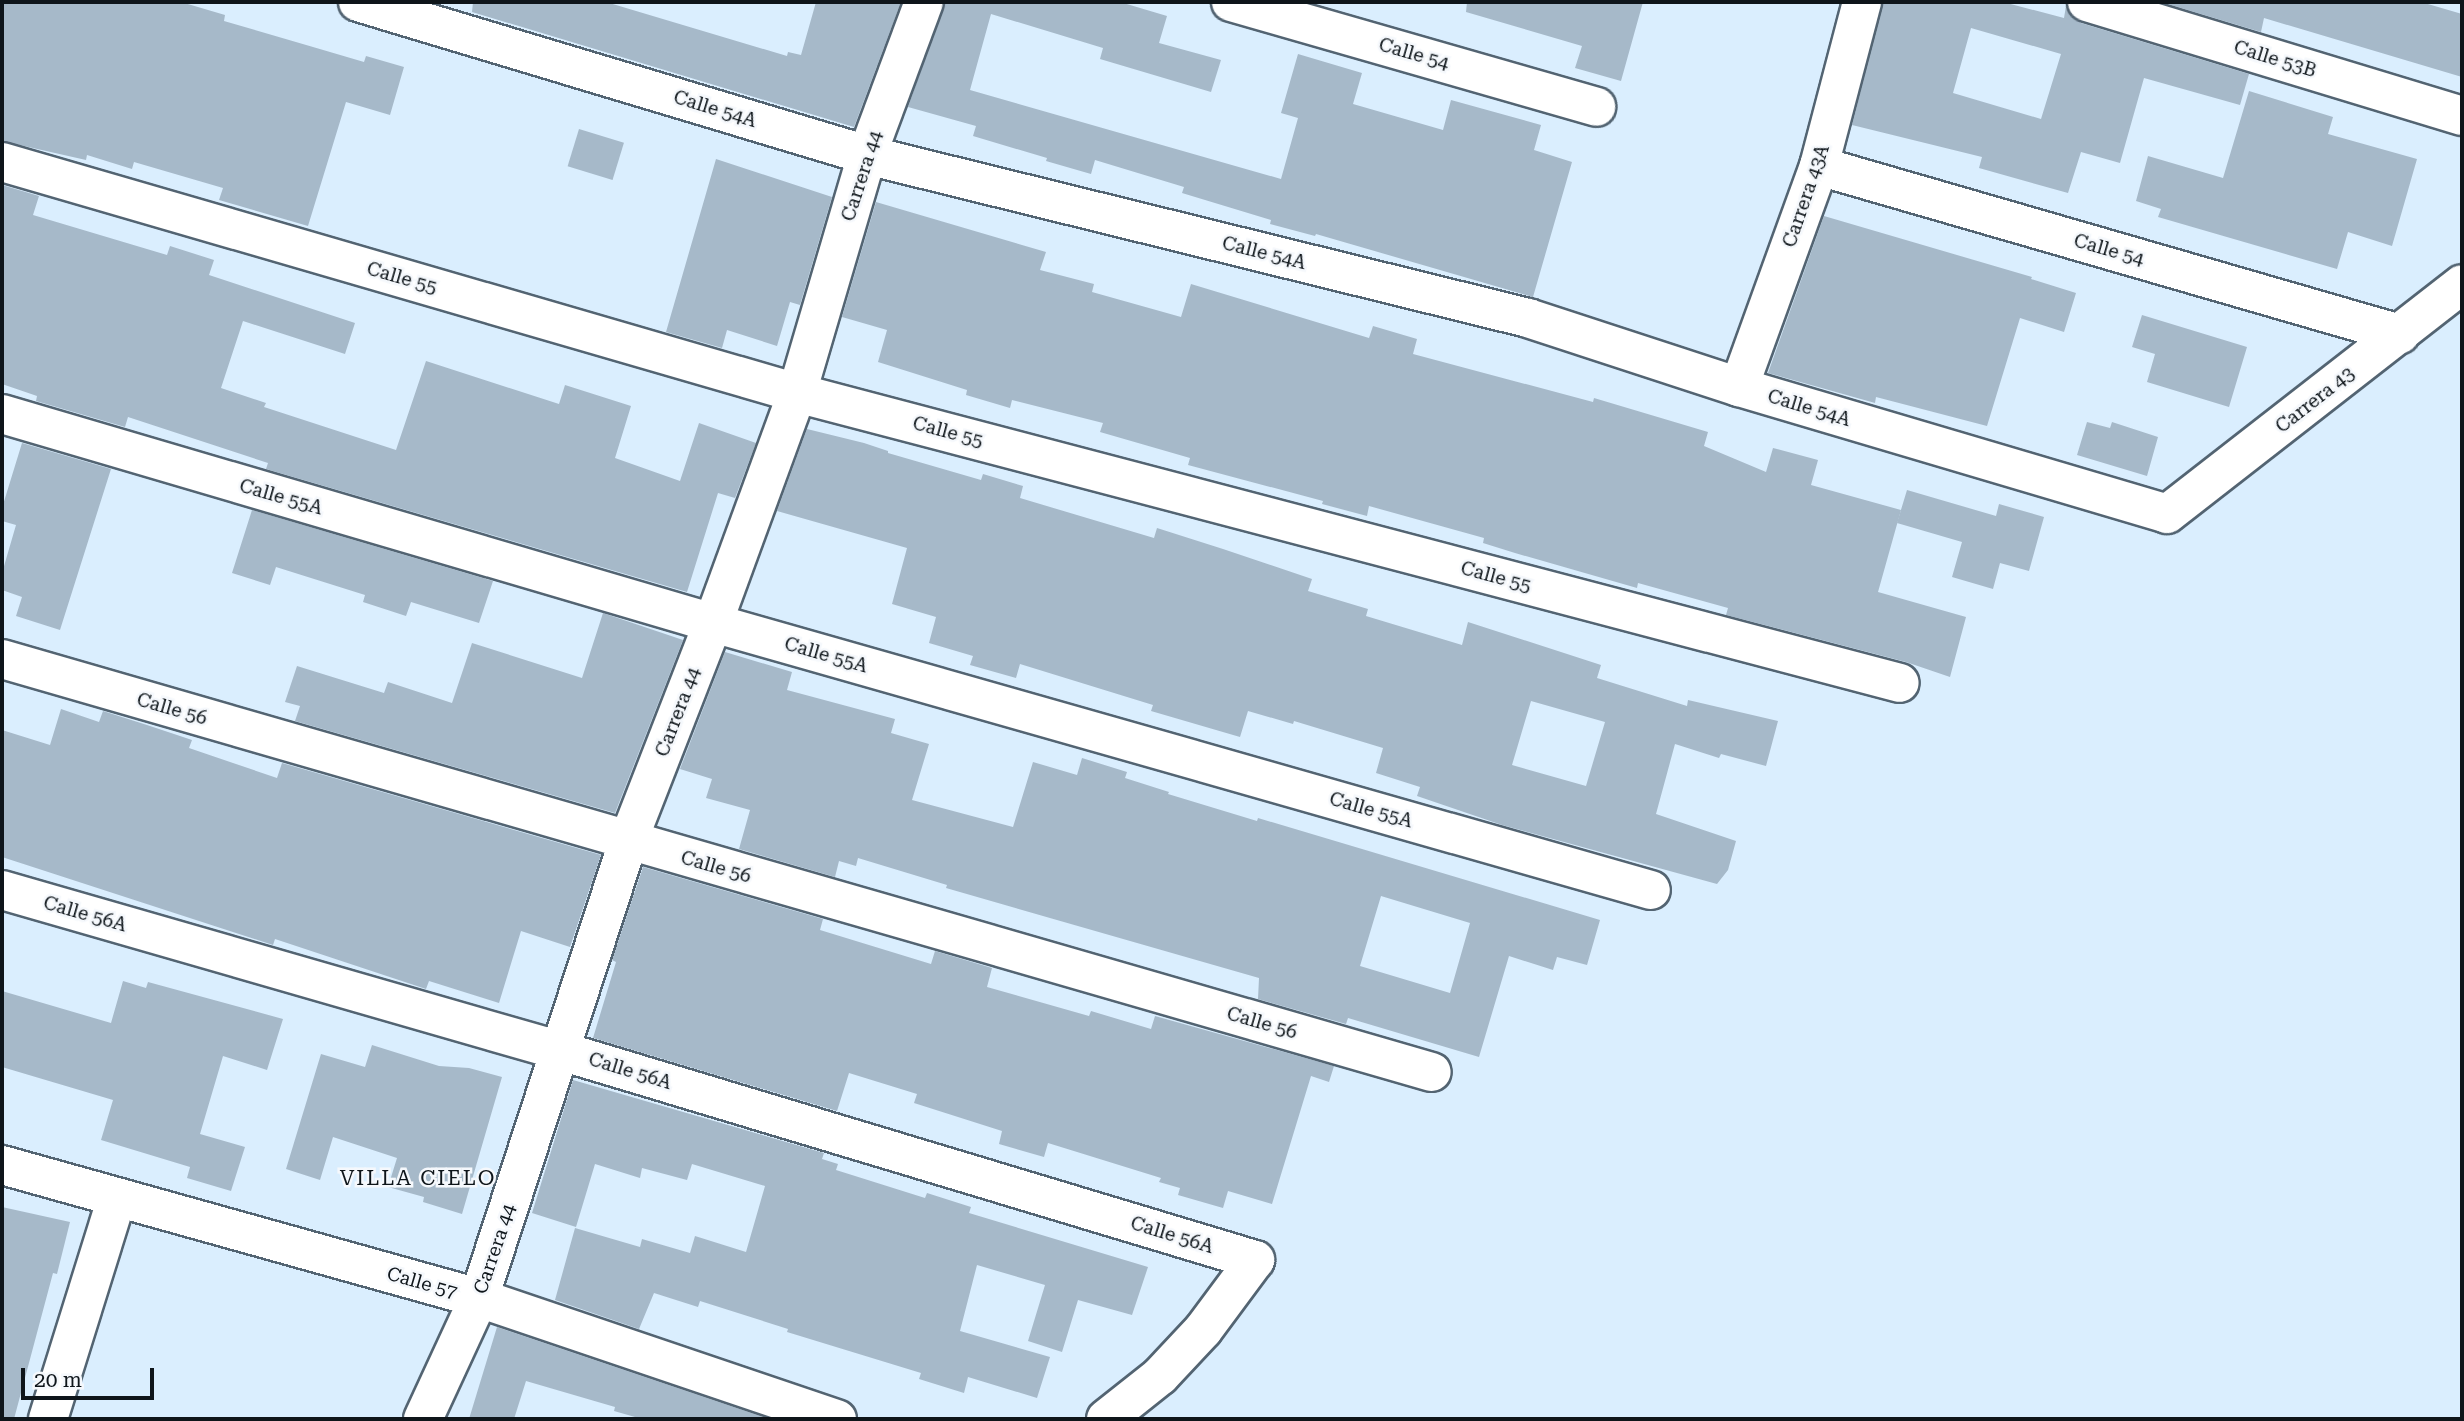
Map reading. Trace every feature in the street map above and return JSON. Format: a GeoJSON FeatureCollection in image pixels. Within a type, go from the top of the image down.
{"type":"FeatureCollection","features":[{"type":"Feature","properties":{"kind":"street","name":"Calle 54A"},"geometry":{"type":"LineString","coordinates":[[358,2],[867,155],[1528,318],[1739,387],[2167,514]]}},
{"type":"Feature","properties":{"kind":"street","name":"Carrera 44"},"geometry":{"type":"LineString","coordinates":[[423,1419],[479,1298],[628,841],[713,623],[797,393],[867,155],[924,2]]}},
{"type":"Feature","properties":{"kind":"street","name":"Calle 54"},"geometry":{"type":"LineString","coordinates":[[1231,2],[1596,107]]}},
{"type":"Feature","properties":{"kind":"street","name":"Carrera 43A"},"geometry":{"type":"LineString","coordinates":[[1739,387],[1819,166],[1862,2]]}},
{"type":"Feature","properties":{"kind":"street","name":"Calle 53B"},"geometry":{"type":"LineString","coordinates":[[2087,2],[2462,116]]}},
{"type":"Feature","properties":{"kind":"street","name":"Calle 55"},"geometry":{"type":"LineString","coordinates":[[2,162],[797,393],[1900,684]]}},
{"type":"Feature","properties":{"kind":"street","name":"Calle 54"},"geometry":{"type":"LineString","coordinates":[[1819,166],[2400,334]]}},
{"type":"Feature","properties":{"kind":"street","name":"Carrera 43"},"geometry":{"type":"LineString","coordinates":[[2167,514],[2462,284]]}},
{"type":"Feature","properties":{"kind":"street","name":"Calle 55A"},"geometry":{"type":"LineString","coordinates":[[2,414],[713,623],[1651,890]]}},
{"type":"Feature","properties":{"kind":"street","name":"Calle 56"},"geometry":{"type":"LineString","coordinates":[[2,659],[1432,1072]]}},
{"type":"Feature","properties":{"kind":"street","name":"Calle 56A"},"geometry":{"type":"LineString","coordinates":[[2,890],[561,1051],[1255,1261],[1203,1330],[1160,1376],[1106,1419]]}},
{"type":"Feature","properties":{"kind":"street","name":"Calle 57"},"geometry":{"type":"LineString","coordinates":[[2,1165],[479,1298],[837,1419]]}},
{"type":"Feature","properties":{"kind":"street"},"geometry":{"type":"LineString","coordinates":[[48,1419],[117,1198]]}},
{"type":"Feature","properties":{"kind":"building"},"geometry":{"type":"Polygon","coordinates":[[[2,2],[181,2],[225,15],[224,21],[364,62],[366,56],[404,67],[390,115],[346,102],[308,226],[219,200],[223,188],[134,162],[132,169],[87,155],[86,160],[2,141],[2,2]]]}},
{"type":"Feature","properties":{"kind":"building"},"geometry":{"type":"Polygon","coordinates":[[[473,2],[606,2],[787,56],[788,52],[801,55],[816,2],[901,2],[854,127],[472,12],[473,2]]]}},
{"type":"Feature","properties":{"kind":"building"},"geometry":{"type":"Polygon","coordinates":[[[945,2],[1120,2],[1167,16],[1159,43],[1221,60],[1211,92],[1100,59],[1103,48],[991,14],[970,90],[1281,179],[1298,118],[1281,113],[1298,54],[1362,73],[1353,104],[1443,130],[1451,100],[1541,125],[1534,150],[1572,162],[1533,297],[1316,234],[1315,236],[1270,224],[1271,220],[1182,193],[1184,187],[1095,160],[1091,174],[1046,161],[1047,158],[973,136],[976,126],[908,107],[945,2]]]}},
{"type":"Feature","properties":{"kind":"building"},"geometry":{"type":"Polygon","coordinates":[[[1467,2],[1643,2],[1621,81],[1575,68],[1582,46],[1466,12],[1467,2]]]}},
{"type":"Feature","properties":{"kind":"building"},"geometry":{"type":"Polygon","coordinates":[[[1883,2],[2003,2],[2064,18],[2066,6],[2071,16],[2081,23],[2249,74],[2240,105],[2144,78],[2120,163],[2081,152],[2068,193],[1979,168],[1982,157],[1852,125],[1883,2]],[[1971,28],[1953,93],[2041,119],[2061,54],[1971,28]]]}},
{"type":"Feature","properties":{"kind":"building"},"geometry":{"type":"Polygon","coordinates":[[[2161,2],[2421,2],[2462,14],[2462,77],[2264,18],[2261,32],[2161,2]]]}},
{"type":"Feature","properties":{"kind":"building"},"geometry":{"type":"Polygon","coordinates":[[[2249,91],[2333,117],[2328,134],[2417,159],[2392,246],[2348,232],[2337,269],[2158,217],[2161,209],[2136,201],[2148,156],[2223,178],[2249,91]]]}},
{"type":"Feature","properties":{"kind":"building"},"geometry":{"type":"Polygon","coordinates":[[[579,129],[624,143],[613,180],[568,166],[579,129]]]}},
{"type":"Feature","properties":{"kind":"building"},"geometry":{"type":"Polygon","coordinates":[[[716,159],[832,197],[800,305],[790,302],[777,346],[727,330],[722,348],[666,332],[716,159]]]}},
{"type":"Feature","properties":{"kind":"building"},"geometry":{"type":"Polygon","coordinates":[[[2,185],[39,196],[33,215],[167,255],[170,246],[214,260],[209,275],[355,323],[345,354],[243,321],[221,388],[266,403],[264,407],[396,450],[426,361],[559,404],[565,385],[631,406],[615,458],[680,481],[699,423],[756,443],[735,498],[718,493],[687,592],[266,469],[268,463],[128,417],[125,427],[36,401],[37,396],[2,384],[2,185]]]}},
{"type":"Feature","properties":{"kind":"building"},"geometry":{"type":"Polygon","coordinates":[[[876,202],[1046,252],[1040,270],[1094,284],[1092,292],[1181,317],[1191,284],[1369,338],[1373,326],[1417,339],[1413,354],[1593,402],[1594,398],[1708,432],[1704,446],[1766,472],[1773,448],[1818,460],[1811,485],[1901,510],[1878,592],[1966,617],[1950,677],[1906,662],[1726,615],[1728,608],[1638,583],[1637,588],[1515,553],[1483,543],[1484,538],[1369,506],[1367,516],[1322,504],[1323,501],[1188,465],[1190,458],[1100,432],[1103,423],[1012,400],[1010,408],[966,395],[967,390],[878,362],[887,330],[842,317],[876,202]]]}},
{"type":"Feature","properties":{"kind":"building"},"geometry":{"type":"Polygon","coordinates":[[[1824,216],[2032,277],[2031,279],[2076,293],[2064,332],[2020,318],[1987,426],[1876,397],[1875,403],[1768,373],[1824,216]]]}},
{"type":"Feature","properties":{"kind":"building"},"geometry":{"type":"Polygon","coordinates":[[[2142,315],[2247,347],[2229,407],[2147,382],[2155,354],[2132,347],[2142,315]]]}},
{"type":"Feature","properties":{"kind":"building"},"geometry":{"type":"Polygon","coordinates":[[[2087,422],[2110,428],[2112,422],[2158,437],[2147,476],[2077,455],[2087,422]]]}},
{"type":"Feature","properties":{"kind":"building"},"geometry":{"type":"Polygon","coordinates":[[[807,429],[864,443],[888,453],[981,480],[983,474],[1023,486],[1020,498],[1154,538],[1157,528],[1223,549],[1312,579],[1308,591],[1368,609],[1366,616],[1462,645],[1468,622],[1601,665],[1597,678],[1687,706],[1688,700],[1778,721],[1766,766],[1721,754],[1719,758],[1675,744],[1656,814],[1736,841],[1728,870],[1717,884],[1502,825],[1417,796],[1420,787],[1376,773],[1383,748],[1294,721],[1293,724],[1248,711],[1240,737],[1151,711],[1153,705],[1020,664],[1016,678],[970,665],[973,656],[929,643],[936,617],[892,604],[907,548],[777,511],[807,429]],[[1531,701],[1512,765],[1586,786],[1605,722],[1531,701]]]}},
{"type":"Feature","properties":{"kind":"building"},"geometry":{"type":"Polygon","coordinates":[[[22,443],[111,469],[60,630],[16,616],[22,597],[2,590],[2,573],[16,525],[2,521],[2,508],[22,443]]]}},
{"type":"Feature","properties":{"kind":"building"},"geometry":{"type":"Polygon","coordinates":[[[1907,490],[1996,516],[1999,504],[2044,517],[2029,571],[2000,563],[1993,589],[1952,577],[1962,542],[1897,523],[1907,490]]]}},
{"type":"Feature","properties":{"kind":"building"},"geometry":{"type":"Polygon","coordinates":[[[252,510],[493,581],[479,623],[411,602],[406,616],[363,602],[365,595],[276,567],[270,585],[232,573],[252,510]]]}},
{"type":"Feature","properties":{"kind":"building"},"geometry":{"type":"Polygon","coordinates":[[[603,613],[683,640],[615,813],[295,721],[300,706],[285,702],[297,666],[384,693],[388,682],[452,703],[472,643],[582,678],[603,613]]]}},
{"type":"Feature","properties":{"kind":"building"},"geometry":{"type":"Polygon","coordinates":[[[725,652],[792,672],[787,690],[895,719],[891,733],[929,744],[912,800],[1013,827],[1033,762],[1077,775],[1082,758],[1127,772],[1125,778],[1169,792],[1168,794],[1257,821],[1258,818],[1600,920],[1587,965],[1557,957],[1553,970],[1509,956],[1479,1057],[1348,1018],[1346,1024],[1258,999],[1259,978],[946,888],[947,885],[858,858],[856,866],[839,861],[835,877],[739,849],[750,810],[706,798],[712,779],[680,769],[725,652]],[[1381,896],[1360,966],[1450,993],[1470,923],[1381,896]]]}},
{"type":"Feature","properties":{"kind":"building"},"geometry":{"type":"Polygon","coordinates":[[[61,709],[99,722],[103,711],[147,725],[192,740],[189,748],[277,778],[282,763],[601,855],[570,947],[521,931],[499,1003],[429,981],[426,989],[275,939],[273,945],[2,857],[2,730],[50,745],[61,709]]]}},
{"type":"Feature","properties":{"kind":"building"},"geometry":{"type":"Polygon","coordinates":[[[643,867],[823,919],[820,930],[931,964],[935,951],[992,968],[987,987],[1089,1016],[1091,1011],[1151,1029],[1155,1016],[1334,1066],[1329,1082],[1311,1076],[1272,1204],[1228,1191],[1223,1208],[1178,1195],[1180,1188],[1159,1182],[1161,1178],[1048,1143],[1044,1157],[999,1144],[1002,1131],[914,1103],[917,1094],[849,1073],[837,1111],[593,1038],[616,962],[612,960],[643,867]]]}},
{"type":"Feature","properties":{"kind":"building"},"geometry":{"type":"Polygon","coordinates":[[[123,981],[146,988],[148,982],[283,1019],[267,1070],[223,1056],[200,1134],[245,1147],[231,1191],[187,1178],[190,1167],[101,1140],[113,1100],[2,1067],[2,991],[111,1023],[123,981]]]}},
{"type":"Feature","properties":{"kind":"building"},"geometry":{"type":"Polygon","coordinates":[[[372,1045],[439,1066],[469,1068],[502,1077],[462,1214],[423,1202],[424,1197],[388,1187],[397,1158],[333,1137],[320,1180],[286,1169],[321,1054],[365,1067],[372,1045]]]}},
{"type":"Feature","properties":{"kind":"building"},"geometry":{"type":"Polygon","coordinates":[[[573,1080],[824,1153],[822,1159],[838,1164],[836,1170],[925,1198],[927,1193],[971,1207],[969,1213],[1148,1267],[1132,1315],[1078,1300],[1062,1352],[1028,1341],[1045,1285],[977,1265],[960,1331],[1050,1357],[1037,1398],[968,1377],[964,1393],[919,1379],[921,1373],[787,1332],[788,1329],[700,1301],[698,1307],[654,1293],[639,1329],[555,1300],[575,1228],[640,1247],[642,1239],[690,1253],[695,1236],[746,1252],[765,1186],[692,1164],[687,1180],[642,1168],[640,1178],[595,1164],[576,1227],[532,1213],[573,1080]]]}},
{"type":"Feature","properties":{"kind":"building"},"geometry":{"type":"Polygon","coordinates":[[[2,1207],[70,1222],[57,1274],[53,1273],[14,1419],[2,1419],[2,1207]]]}},
{"type":"Feature","properties":{"kind":"building"},"geometry":{"type":"Polygon","coordinates":[[[497,1327],[769,1419],[642,1419],[614,1411],[615,1407],[526,1381],[514,1419],[469,1419],[497,1327]]]}},
{"type":"Feature","properties":{"kind":"district","name":"VILLA CIELO"},"geometry":{"type":"Point","coordinates":[418,1178]}}]}
